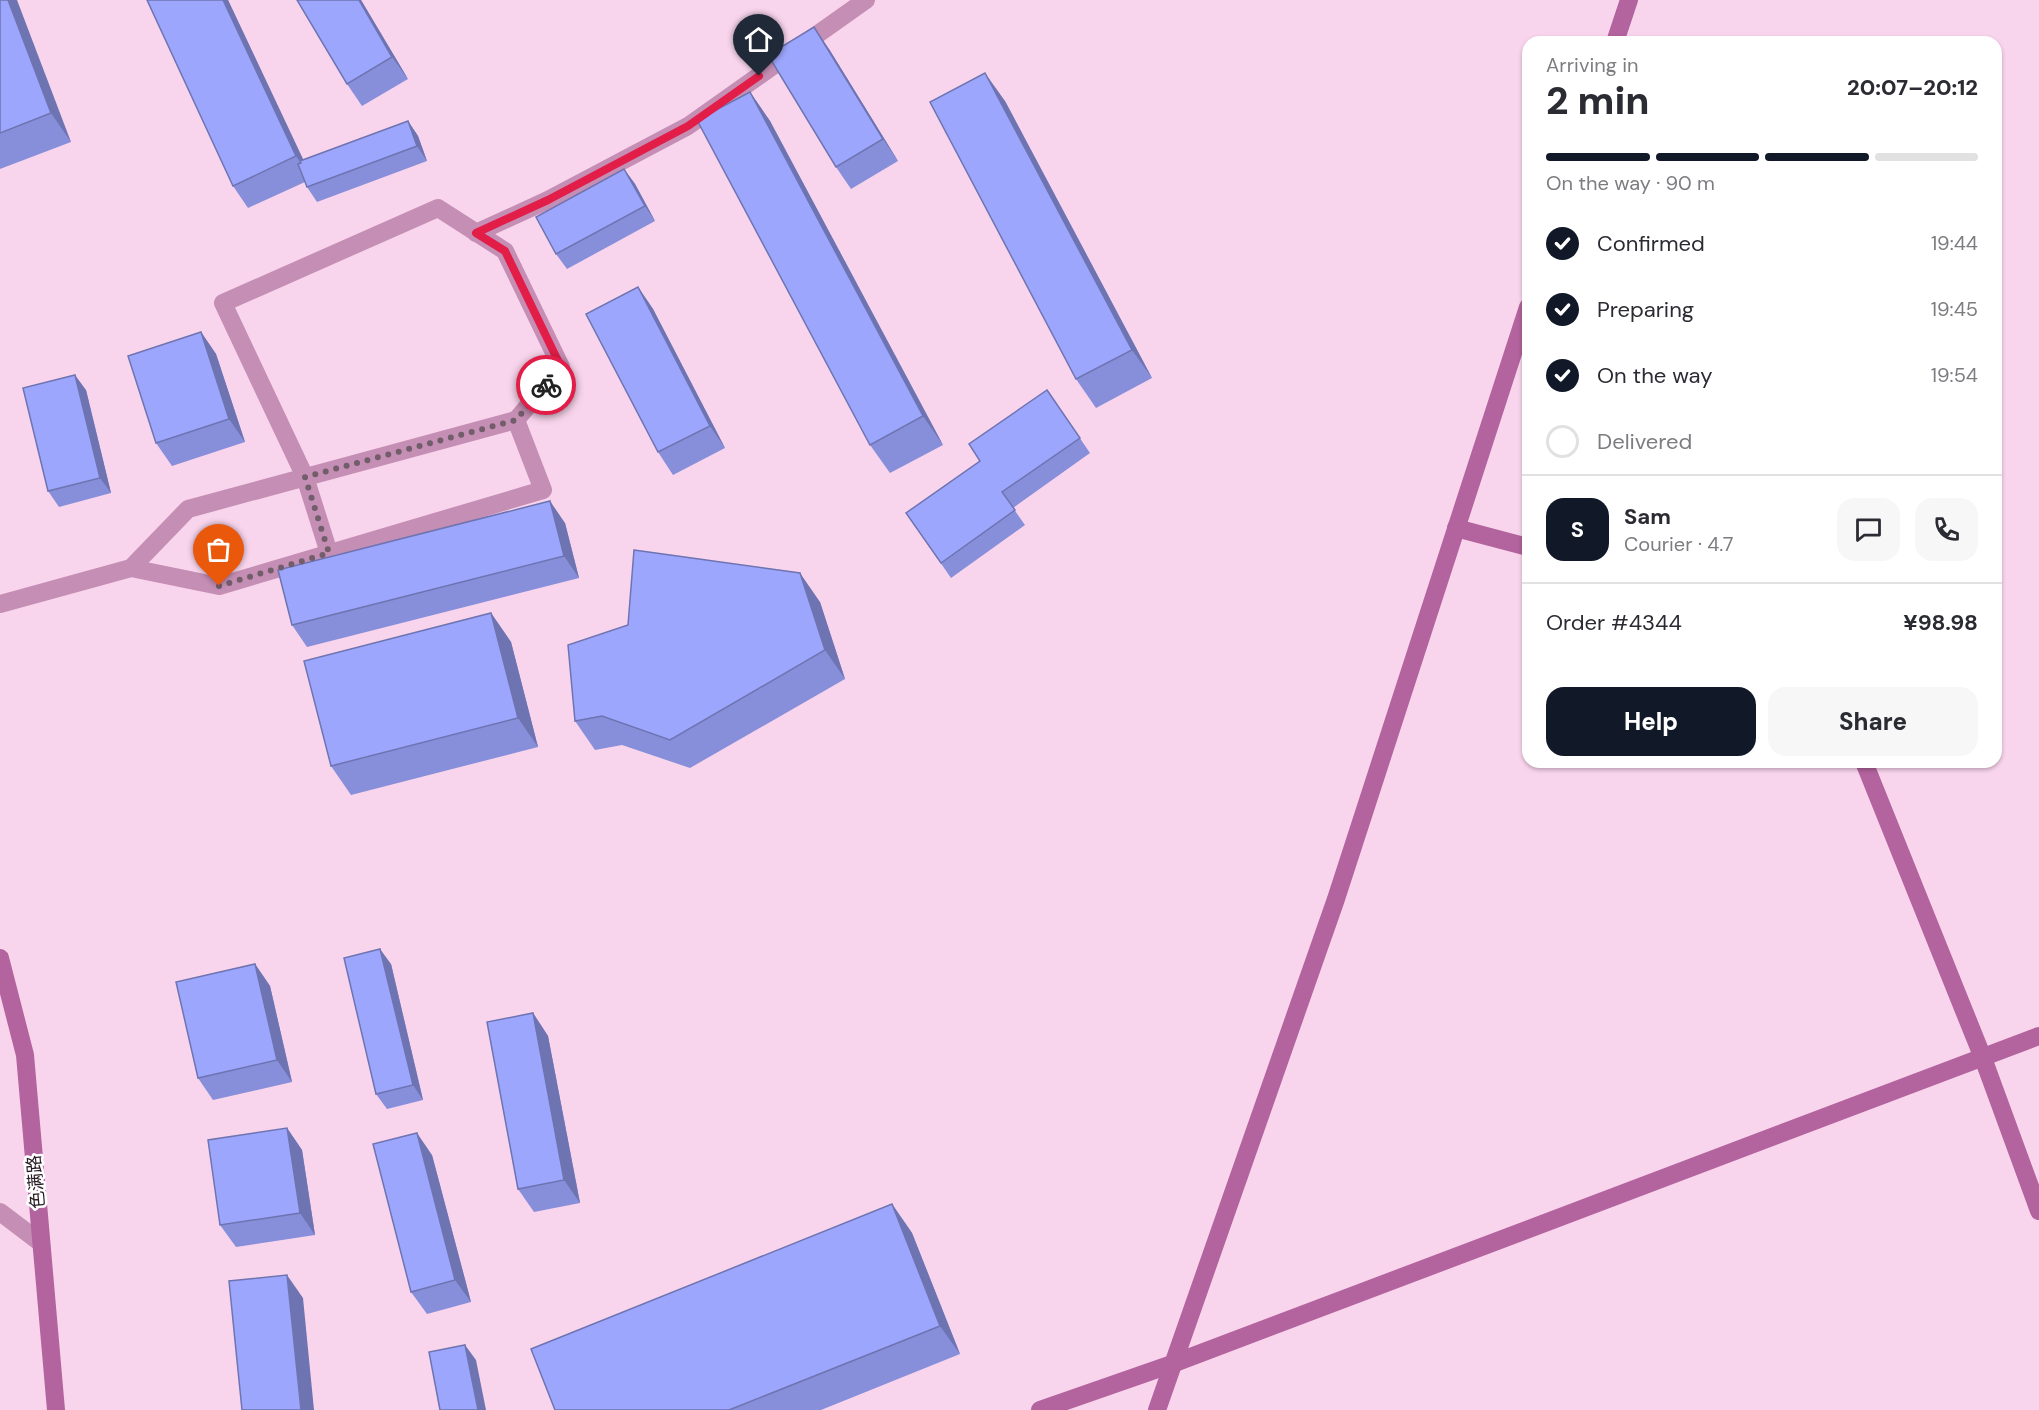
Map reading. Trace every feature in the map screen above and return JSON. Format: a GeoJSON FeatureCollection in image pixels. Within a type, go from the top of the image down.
{"type":"FeatureCollection","features":[{"type":"Feature","properties":{"kind":"street"},"geometry":{"type":"LineString","coordinates":[[476,233],[548,200],[688,126],[866,0]]}},
{"type":"Feature","properties":{"kind":"street"},"geometry":{"type":"LineString","coordinates":[[1617,36],[1629,0]]}},
{"type":"Feature","properties":{"kind":"street"},"geometry":{"type":"LineString","coordinates":[[131,567],[188,509],[305,477],[516,420],[561,367],[505,251],[438,208],[223,303],[305,477],[329,553]]}},
{"type":"Feature","properties":{"kind":"street"},"geometry":{"type":"LineString","coordinates":[[1157,1410],[1336,898],[1522,325]]}},
{"type":"Feature","properties":{"kind":"street"},"geometry":{"type":"LineString","coordinates":[[0,604],[131,567],[219,586],[543,490],[516,420]]}},
{"type":"Feature","properties":{"kind":"street"},"geometry":{"type":"LineString","coordinates":[[1456,528],[1522,545]]}},
{"type":"Feature","properties":{"kind":"street"},"geometry":{"type":"LineString","coordinates":[[1866,768],[1983,1058],[2039,1211]]}},
{"type":"Feature","properties":{"kind":"street","name":"色满路"},"geometry":{"type":"LineString","coordinates":[[0,958],[25,1055],[56,1410]]}},
{"type":"Feature","properties":{"kind":"street"},"geometry":{"type":"LineString","coordinates":[[1040,1410],[1172,1364],[2039,1036]]}},
{"type":"Feature","properties":{"kind":"street"},"geometry":{"type":"LineString","coordinates":[[0,1212],[41,1243]]}},
{"type":"Feature","properties":{"kind":"building"},"geometry":{"type":"Polygon","coordinates":[[[0,0],[8,0],[51,113],[0,133],[0,0]]]}},
{"type":"Feature","properties":{"kind":"building"},"geometry":{"type":"Polygon","coordinates":[[[147,0],[223,0],[296,156],[233,186],[147,0]]]}},
{"type":"Feature","properties":{"kind":"building"},"geometry":{"type":"Polygon","coordinates":[[[297,0],[359,0],[392,57],[347,84],[297,0]]]}},
{"type":"Feature","properties":{"kind":"building"},"geometry":{"type":"Polygon","coordinates":[[[814,27],[883,139],[836,167],[768,55],[814,27]]]}},
{"type":"Feature","properties":{"kind":"building"},"geometry":{"type":"Polygon","coordinates":[[[985,73],[1132,350],[1076,379],[930,102],[985,73]]]}},
{"type":"Feature","properties":{"kind":"building"},"geometry":{"type":"Polygon","coordinates":[[[750,92],[923,416],[870,445],[697,120],[750,92]]]}},
{"type":"Feature","properties":{"kind":"building"},"geometry":{"type":"Polygon","coordinates":[[[408,121],[417,146],[307,187],[298,164],[301,163],[300,161],[408,121]]]}},
{"type":"Feature","properties":{"kind":"building"},"geometry":{"type":"Polygon","coordinates":[[[624,169],[645,206],[556,254],[536,217],[624,169]]]}},
{"type":"Feature","properties":{"kind":"building"},"geometry":{"type":"Polygon","coordinates":[[[638,287],[710,426],[658,452],[586,314],[638,287]]]}},
{"type":"Feature","properties":{"kind":"building"},"geometry":{"type":"Polygon","coordinates":[[[201,332],[229,419],[156,443],[128,356],[201,332]]]}},
{"type":"Feature","properties":{"kind":"building"},"geometry":{"type":"Polygon","coordinates":[[[75,375],[100,478],[48,491],[23,388],[75,375]]]}},
{"type":"Feature","properties":{"kind":"building"},"geometry":{"type":"Polygon","coordinates":[[[1047,390],[1080,438],[1002,492],[1015,510],[941,563],[906,513],[980,461],[969,444],[1047,390]]]}},
{"type":"Feature","properties":{"kind":"building"},"geometry":{"type":"Polygon","coordinates":[[[550,501],[564,556],[292,625],[278,570],[550,501]]]}},
{"type":"Feature","properties":{"kind":"building"},"geometry":{"type":"Polygon","coordinates":[[[634,550],[800,573],[825,650],[670,740],[602,716],[575,721],[568,645],[628,625],[634,550]]]}},
{"type":"Feature","properties":{"kind":"building"},"geometry":{"type":"Polygon","coordinates":[[[491,613],[518,718],[331,766],[304,661],[491,613]]]}},
{"type":"Feature","properties":{"kind":"building"},"geometry":{"type":"Polygon","coordinates":[[[380,949],[413,1085],[376,1094],[344,958],[380,949]]]}},
{"type":"Feature","properties":{"kind":"building"},"geometry":{"type":"Polygon","coordinates":[[[255,964],[277,1060],[198,1078],[176,982],[255,964]]]}},
{"type":"Feature","properties":{"kind":"building"},"geometry":{"type":"Polygon","coordinates":[[[533,1013],[564,1180],[518,1189],[487,1022],[533,1013]]]}},
{"type":"Feature","properties":{"kind":"building"},"geometry":{"type":"Polygon","coordinates":[[[287,1128],[300,1213],[220,1225],[208,1140],[287,1128]]]}},
{"type":"Feature","properties":{"kind":"building"},"geometry":{"type":"Polygon","coordinates":[[[417,1133],[455,1280],[411,1292],[373,1144],[417,1133]]]}},
{"type":"Feature","properties":{"kind":"building"},"geometry":{"type":"Polygon","coordinates":[[[892,1204],[940,1326],[729,1410],[555,1410],[531,1349],[892,1204]]]}},
{"type":"Feature","properties":{"kind":"building"},"geometry":{"type":"Polygon","coordinates":[[[287,1275],[301,1410],[242,1410],[229,1281],[287,1275]]]}},
{"type":"Feature","properties":{"kind":"building"},"geometry":{"type":"Polygon","coordinates":[[[465,1345],[478,1410],[440,1410],[429,1352],[465,1345]]]}},
{"type":"Feature","properties":{"kind":"way so far"},"geometry":{"type":"LineString","coordinates":[[219,586],[329,553],[305,477],[516,420],[546,385]]}},
{"type":"Feature","properties":{"kind":"route"},"geometry":{"type":"LineString","coordinates":[[546,385],[561,367],[505,251],[476,233],[548,200],[688,126],[759,76]]}}]}
